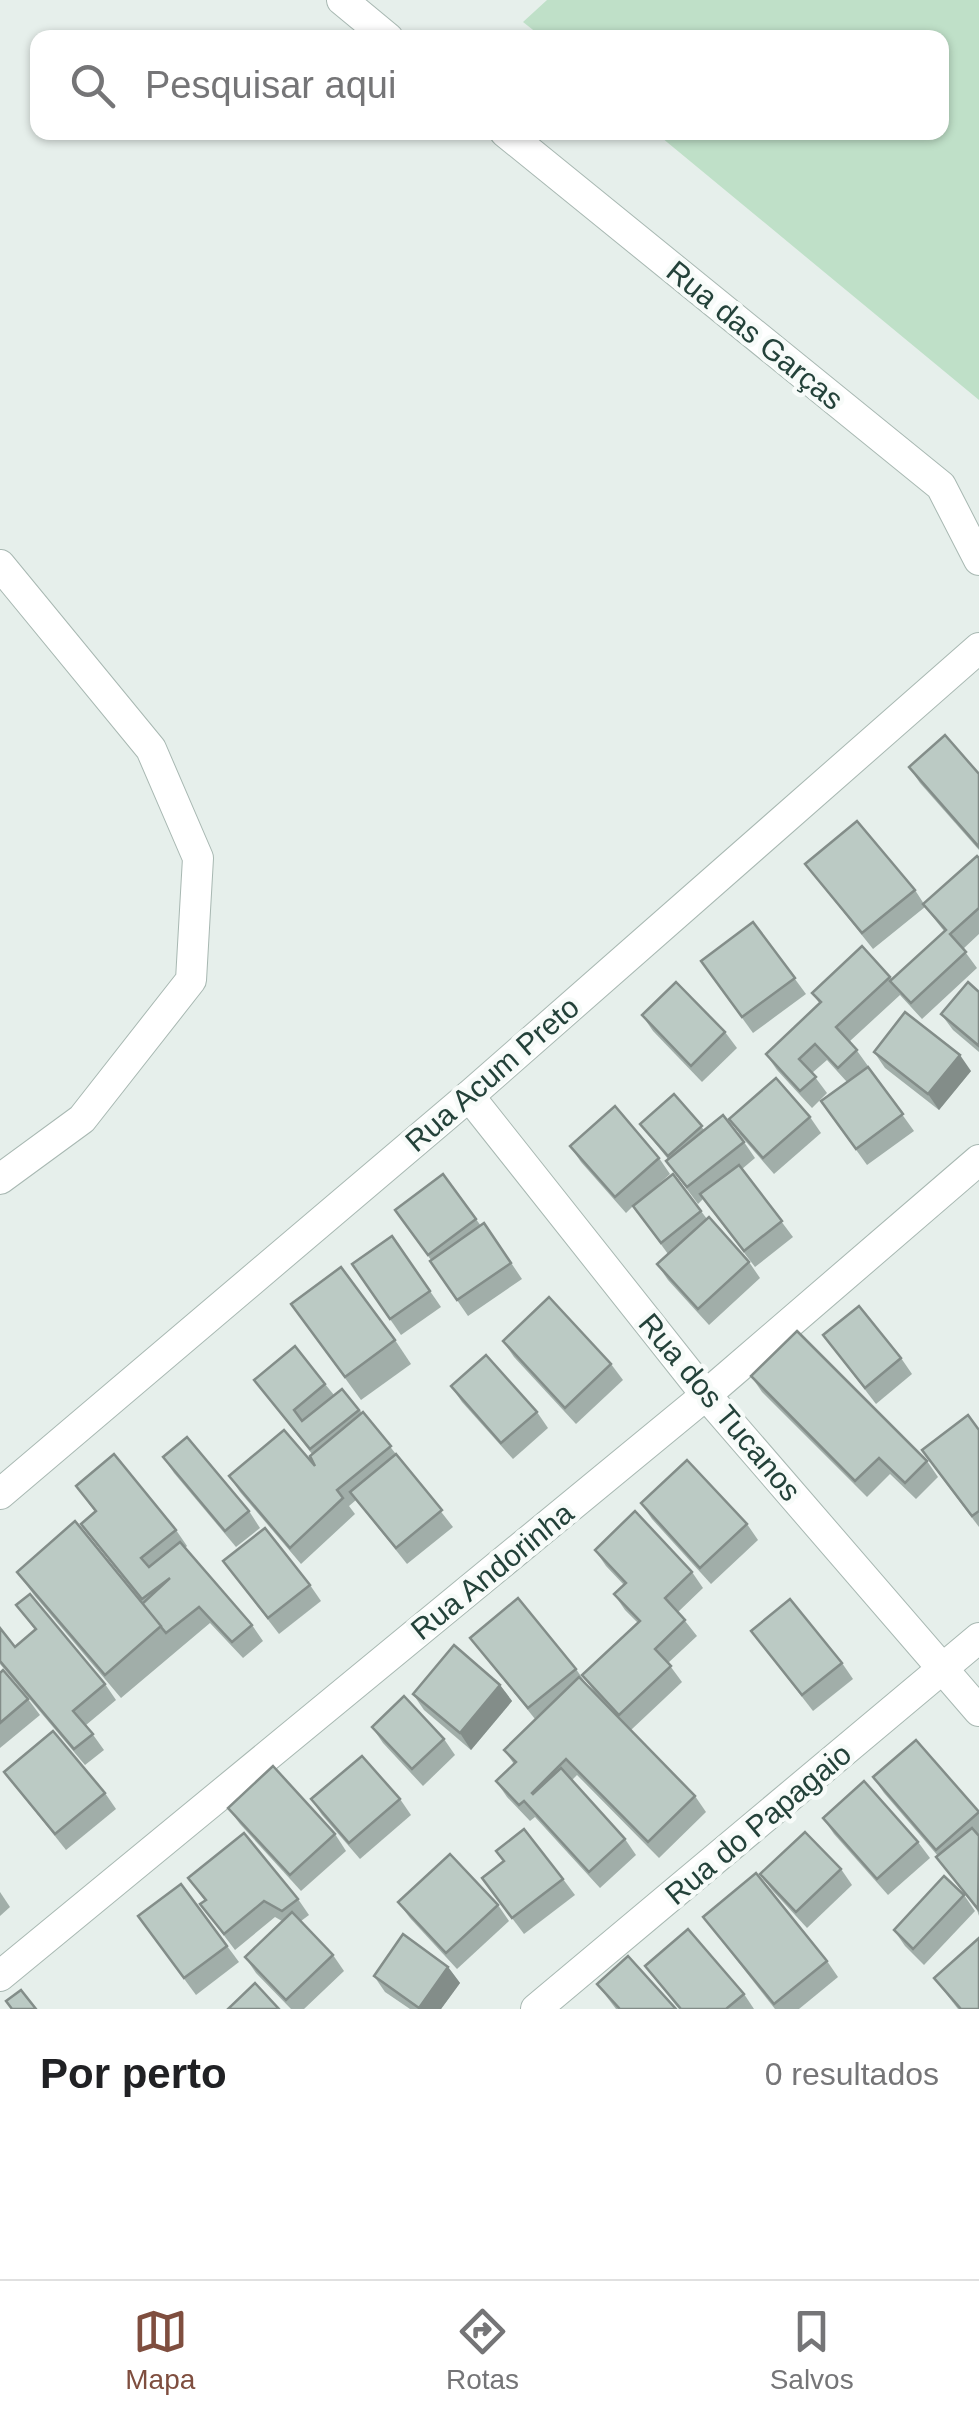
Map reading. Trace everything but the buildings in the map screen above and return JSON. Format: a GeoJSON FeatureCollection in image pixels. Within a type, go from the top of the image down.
{"type":"FeatureCollection","features":[{"type":"Feature","properties":{"kind":"street"},"geometry":{"type":"LineString","coordinates":[[342,0],[378,30]]}},
{"type":"Feature","properties":{"kind":"street","name":"Rua das Garças"},"geometry":{"type":"LineString","coordinates":[[515,140],[941,486],[979,560]]}},
{"type":"Feature","properties":{"kind":"street"},"geometry":{"type":"LineString","coordinates":[[0,565],[150,749],[198,858],[190,980],[82,1119],[0,1179]]}},
{"type":"Feature","properties":{"kind":"street","name":"Rua Acum Preto"},"geometry":{"type":"LineString","coordinates":[[0,1494],[469,1096],[979,648]]}},
{"type":"Feature","properties":{"kind":"street","name":"Rua dos Tucanos"},"geometry":{"type":"LineString","coordinates":[[469,1096],[706,1396],[979,1711]]}},
{"type":"Feature","properties":{"kind":"street","name":"Rua Andorinha"},"geometry":{"type":"LineString","coordinates":[[0,1976],[706,1396],[979,1160]]}},
{"type":"Feature","properties":{"kind":"street","name":"Rua do Papagaio"},"geometry":{"type":"LineString","coordinates":[[536,2009],[979,1638]]}},
{"type":"Feature","properties":{"kind":"green space"},"geometry":{"type":"Polygon","coordinates":[[[547,0],[979,0],[979,400],[664,140],[949,140],[949,30],[533,30],[523,22],[547,0]]]}}]}
